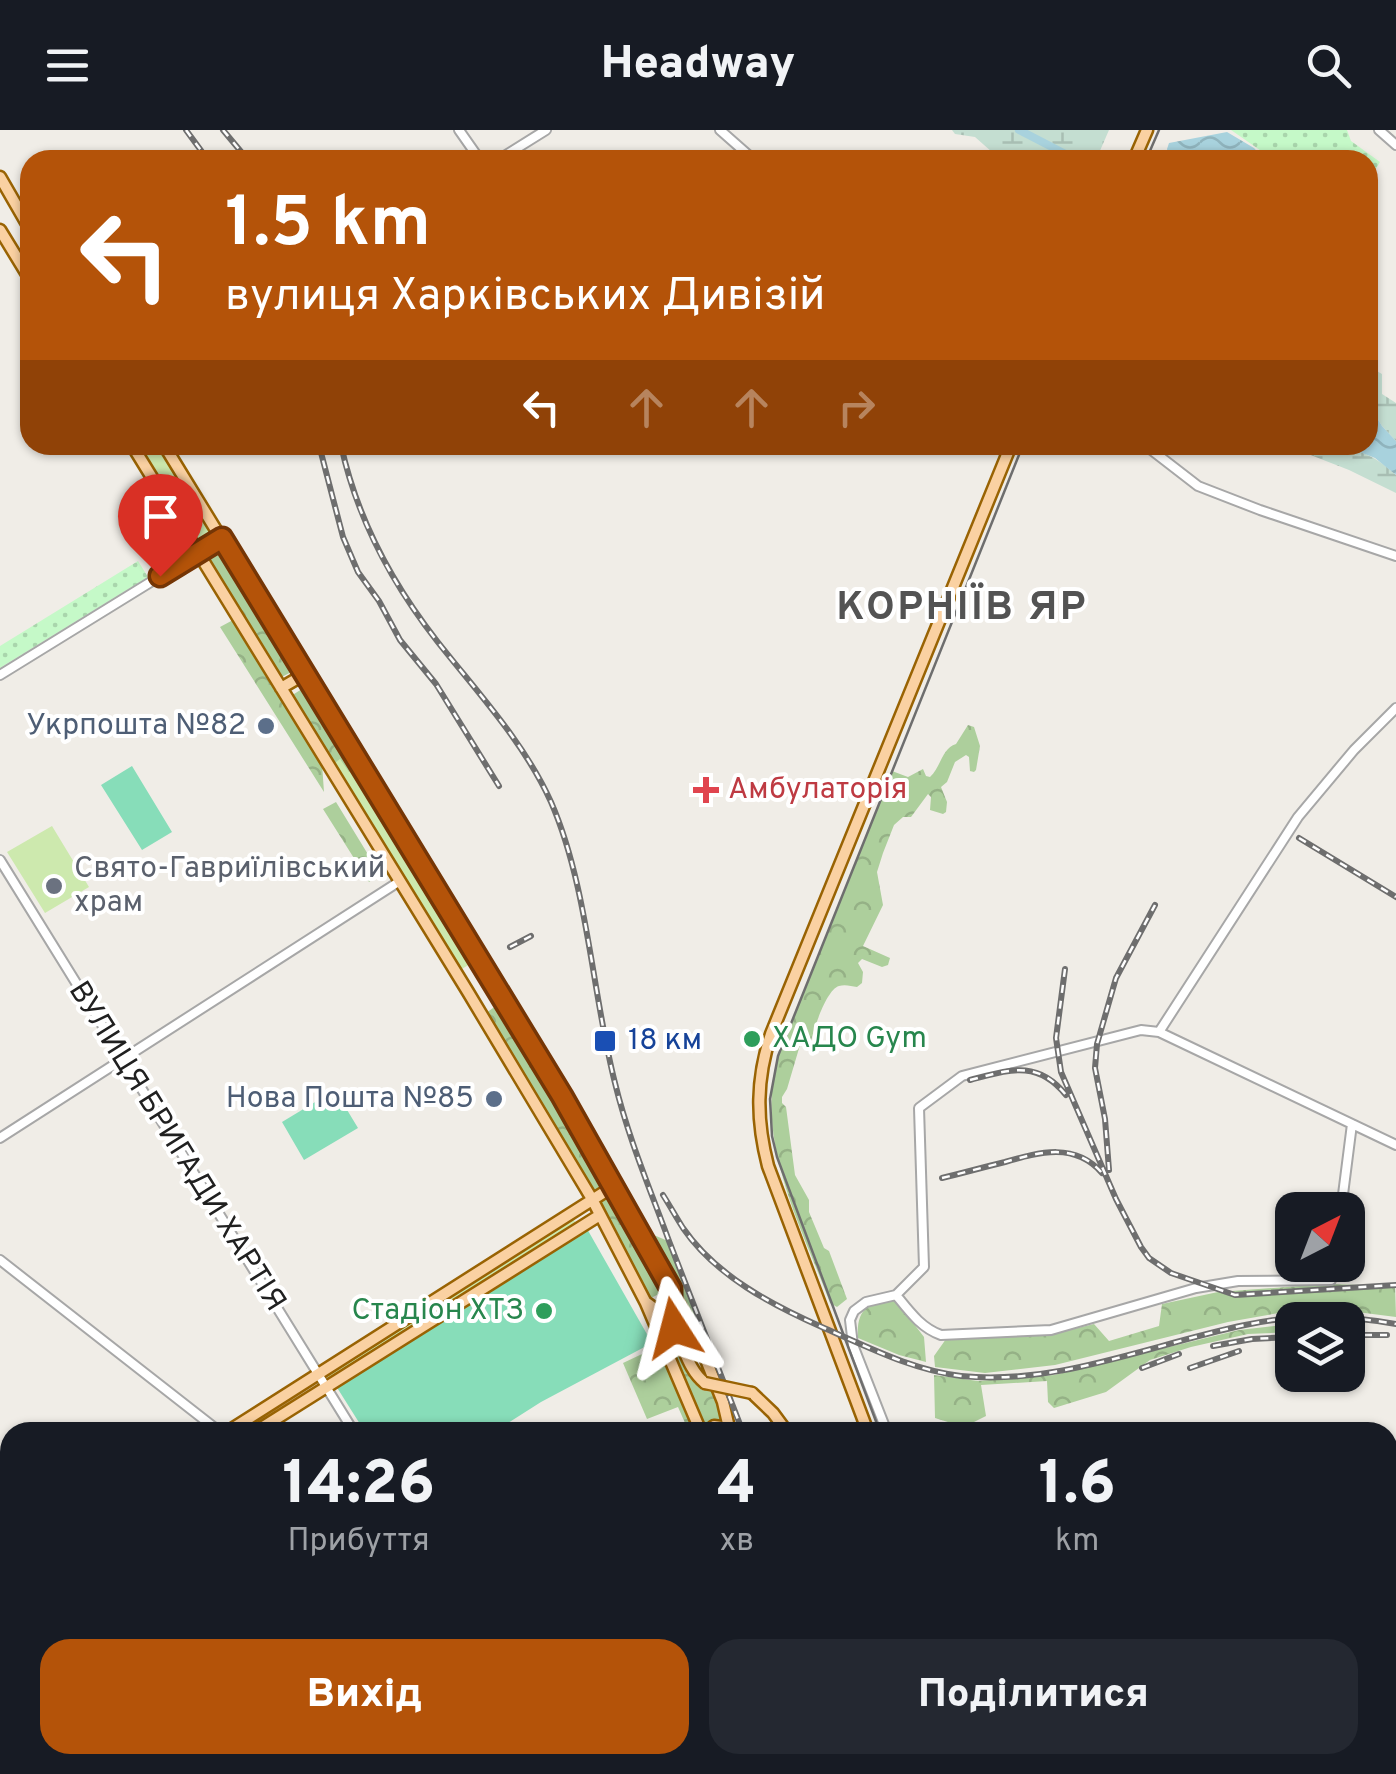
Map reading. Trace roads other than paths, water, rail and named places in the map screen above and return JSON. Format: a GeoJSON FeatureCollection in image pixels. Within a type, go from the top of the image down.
{"type":"FeatureCollection","features":[{"type":"Feature","properties":{"kind":"main road"},"geometry":{"type":"LineString","coordinates":[[0,178],[4,196],[20,216]]}},
{"type":"Feature","properties":{"kind":"main road"},"geometry":{"type":"LineString","coordinates":[[0,230],[20,262]]}},
{"type":"Feature","properties":{"kind":"main road"},"geometry":{"type":"LineString","coordinates":[[138,455],[481,1009],[592,1199],[646,1303],[700,1422]]}},
{"type":"Feature","properties":{"kind":"main road"},"geometry":{"type":"LineString","coordinates":[[170,455],[614,1186],[709,1362],[728,1422]]}},
{"type":"Feature","properties":{"kind":"main road"},"geometry":{"type":"LineString","coordinates":[[864,1422],[768,1166],[759,1126],[759,1082],[771,1034],[1007,455]]}},
{"type":"Feature","properties":{"kind":"main road"},"geometry":{"type":"LineString","coordinates":[[282,688],[305,674]]}},
{"type":"Feature","properties":{"kind":"main road"},"geometry":{"type":"LineString","coordinates":[[240,1422],[614,1186]]}},
{"type":"Feature","properties":{"kind":"main road"},"geometry":{"type":"LineString","coordinates":[[270,1422],[600,1215]]}},
{"type":"Feature","properties":{"kind":"main road"},"geometry":{"type":"LineString","coordinates":[[646,1303],[659,1301],[671,1289]]}},
{"type":"Feature","properties":{"kind":"main road"},"geometry":{"type":"LineString","coordinates":[[671,1289],[674,1328],[694,1371],[705,1383],[752,1394],[779,1422]]}},
{"type":"Feature","properties":{"kind":"main road"},"geometry":{"type":"LineString","coordinates":[[646,1303],[674,1328]]}},
{"type":"Feature","properties":{"kind":"street"},"geometry":{"type":"LineString","coordinates":[[514,150],[546,130]]}},
{"type":"Feature","properties":{"kind":"street"},"geometry":{"type":"LineString","coordinates":[[720,130],[743,150]]}},
{"type":"Feature","properties":{"kind":"street"},"geometry":{"type":"LineString","coordinates":[[1379,130],[1396,145]]}},
{"type":"Feature","properties":{"kind":"street"},"geometry":{"type":"LineString","coordinates":[[1158,455],[1198,486],[1396,556]]}},
{"type":"Feature","properties":{"kind":"street"},"geometry":{"type":"LineString","coordinates":[[0,675],[222,538]]}},
{"type":"Feature","properties":{"kind":"street"},"geometry":{"type":"LineString","coordinates":[[1160,1032],[1298,818],[1354,750],[1396,708]]}},
{"type":"Feature","properties":{"kind":"street","name":"ВУЛИЦЯ БРИГАДИ ХАРТІЯ"},"geometry":{"type":"LineString","coordinates":[[0,860],[348,1422]]}},
{"type":"Feature","properties":{"kind":"street"},"geometry":{"type":"LineString","coordinates":[[0,1138],[400,881]]}},
{"type":"Feature","properties":{"kind":"street"},"geometry":{"type":"LineString","coordinates":[[884,1422],[853,1345],[852,1314],[872,1300],[896,1295],[924,1267],[920,1108],[962,1076],[1141,1030],[1160,1032],[1396,1145]]}},
{"type":"Feature","properties":{"kind":"street"},"geometry":{"type":"LineString","coordinates":[[1343,1192],[1352,1124]]}},
{"type":"Feature","properties":{"kind":"street"},"geometry":{"type":"LineString","coordinates":[[0,1260],[211,1422]]}},
{"type":"Feature","properties":{"kind":"street"},"geometry":{"type":"LineString","coordinates":[[896,1295],[931,1332],[941,1335],[1051,1330],[1196,1288],[1238,1281],[1275,1281]]}},
{"type":"Feature","properties":{"kind":"water"},"geometry":{"type":"Polygon","coordinates":[[[1227,132],[1256,150],[1167,150],[1169,143],[1227,132]]]}},
{"type":"Feature","properties":{"kind":"water"},"geometry":{"type":"Polygon","coordinates":[[[1378,419],[1396,441],[1396,475],[1367,455],[1378,455],[1378,419]]]}},
{"type":"Feature","properties":{"kind":"waterway"},"geometry":{"type":"LineString","coordinates":[[1019,130],[1058,150]]}},
{"type":"Feature","properties":{"kind":"tram line"},"geometry":{"type":"LineString","coordinates":[[1150,150],[1159,130]]}},
{"type":"Feature","properties":{"kind":"tram line"},"geometry":{"type":"LineString","coordinates":[[876,1422],[777,1157],[770,1099],[778,1056],[1019,455]]}},
{"type":"Feature","properties":{"kind":"railway"},"geometry":{"type":"LineString","coordinates":[[186,130],[201,150]]}},
{"type":"Feature","properties":{"kind":"railway"},"geometry":{"type":"LineString","coordinates":[[223,130],[240,150]]}},
{"type":"Feature","properties":{"kind":"railway"},"geometry":{"type":"LineString","coordinates":[[322,455],[343,537],[358,572],[400,640],[436,684],[499,786]]}},
{"type":"Feature","properties":{"kind":"railway"},"geometry":{"type":"LineString","coordinates":[[344,455],[366,524],[391,573],[420,619],[514,738],[551,802],[573,869],[607,1049],[626,1123],[739,1422]]}},
{"type":"Feature","properties":{"kind":"railway"},"geometry":{"type":"LineString","coordinates":[[1299,838],[1396,897]]}},
{"type":"Feature","properties":{"kind":"railway"},"geometry":{"type":"LineString","coordinates":[[1109,1170],[1095,1068],[1097,1044],[1116,978],[1155,905]]}},
{"type":"Feature","properties":{"kind":"railway"},"geometry":{"type":"LineString","coordinates":[[510,947],[531,936]]}},
{"type":"Feature","properties":{"kind":"railway"},"geometry":{"type":"LineString","coordinates":[[1065,969],[1056,1038],[1061,1072],[1116,1199],[1149,1258],[1171,1273],[1235,1295],[1396,1285]]}},
{"type":"Feature","properties":{"kind":"railway"},"geometry":{"type":"LineString","coordinates":[[970,1080],[1022,1070],[1044,1076],[1066,1095]]}},
{"type":"Feature","properties":{"kind":"railway"},"geometry":{"type":"LineString","coordinates":[[942,1178],[1056,1152],[1080,1157],[1102,1173]]}},
{"type":"Feature","properties":{"kind":"railway"},"geometry":{"type":"LineString","coordinates":[[663,1195],[696,1245],[746,1287],[874,1350],[943,1373],[1033,1375],[1283,1319],[1339,1317],[1396,1324]]}},
{"type":"Feature","properties":{"kind":"railway"},"geometry":{"type":"LineString","coordinates":[[1365,1335],[1387,1335]]}},
{"type":"Feature","properties":{"kind":"railway"},"geometry":{"type":"LineString","coordinates":[[1213,1346],[1275,1338]]}},
{"type":"Feature","properties":{"kind":"railway"},"geometry":{"type":"LineString","coordinates":[[1190,1368],[1239,1351]]}},
{"type":"Feature","properties":{"kind":"railway"},"geometry":{"type":"LineString","coordinates":[[1142,1368],[1179,1354]]}},
{"type":"Feature","properties":{"kind":"place","name":"Укрпошта №82"},"geometry":{"type":"Point","coordinates":[266,726]}},
{"type":"Feature","properties":{"kind":"place","name":"Амбулаторія"},"geometry":{"type":"Point","coordinates":[706,790]}},
{"type":"Feature","properties":{"kind":"place","name":"Свято-Гавриїлівський храм"},"geometry":{"type":"Point","coordinates":[54,886]}},
{"type":"Feature","properties":{"kind":"place","name":"ХАДО Gym"},"geometry":{"type":"Point","coordinates":[752,1039]}},
{"type":"Feature","properties":{"kind":"place","name":"18 км"},"geometry":{"type":"Point","coordinates":[605,1041]}},
{"type":"Feature","properties":{"kind":"place","name":"Нова Пошта №85"},"geometry":{"type":"Point","coordinates":[494,1099]}},
{"type":"Feature","properties":{"kind":"place","name":"Стадіон ХТЗ"},"geometry":{"type":"Point","coordinates":[544,1311]}},
{"type":"Feature","properties":{"kind":"district","name":"КОРНІЇВ ЯР"},"geometry":{"type":"Point","coordinates":[962,609]}}]}
